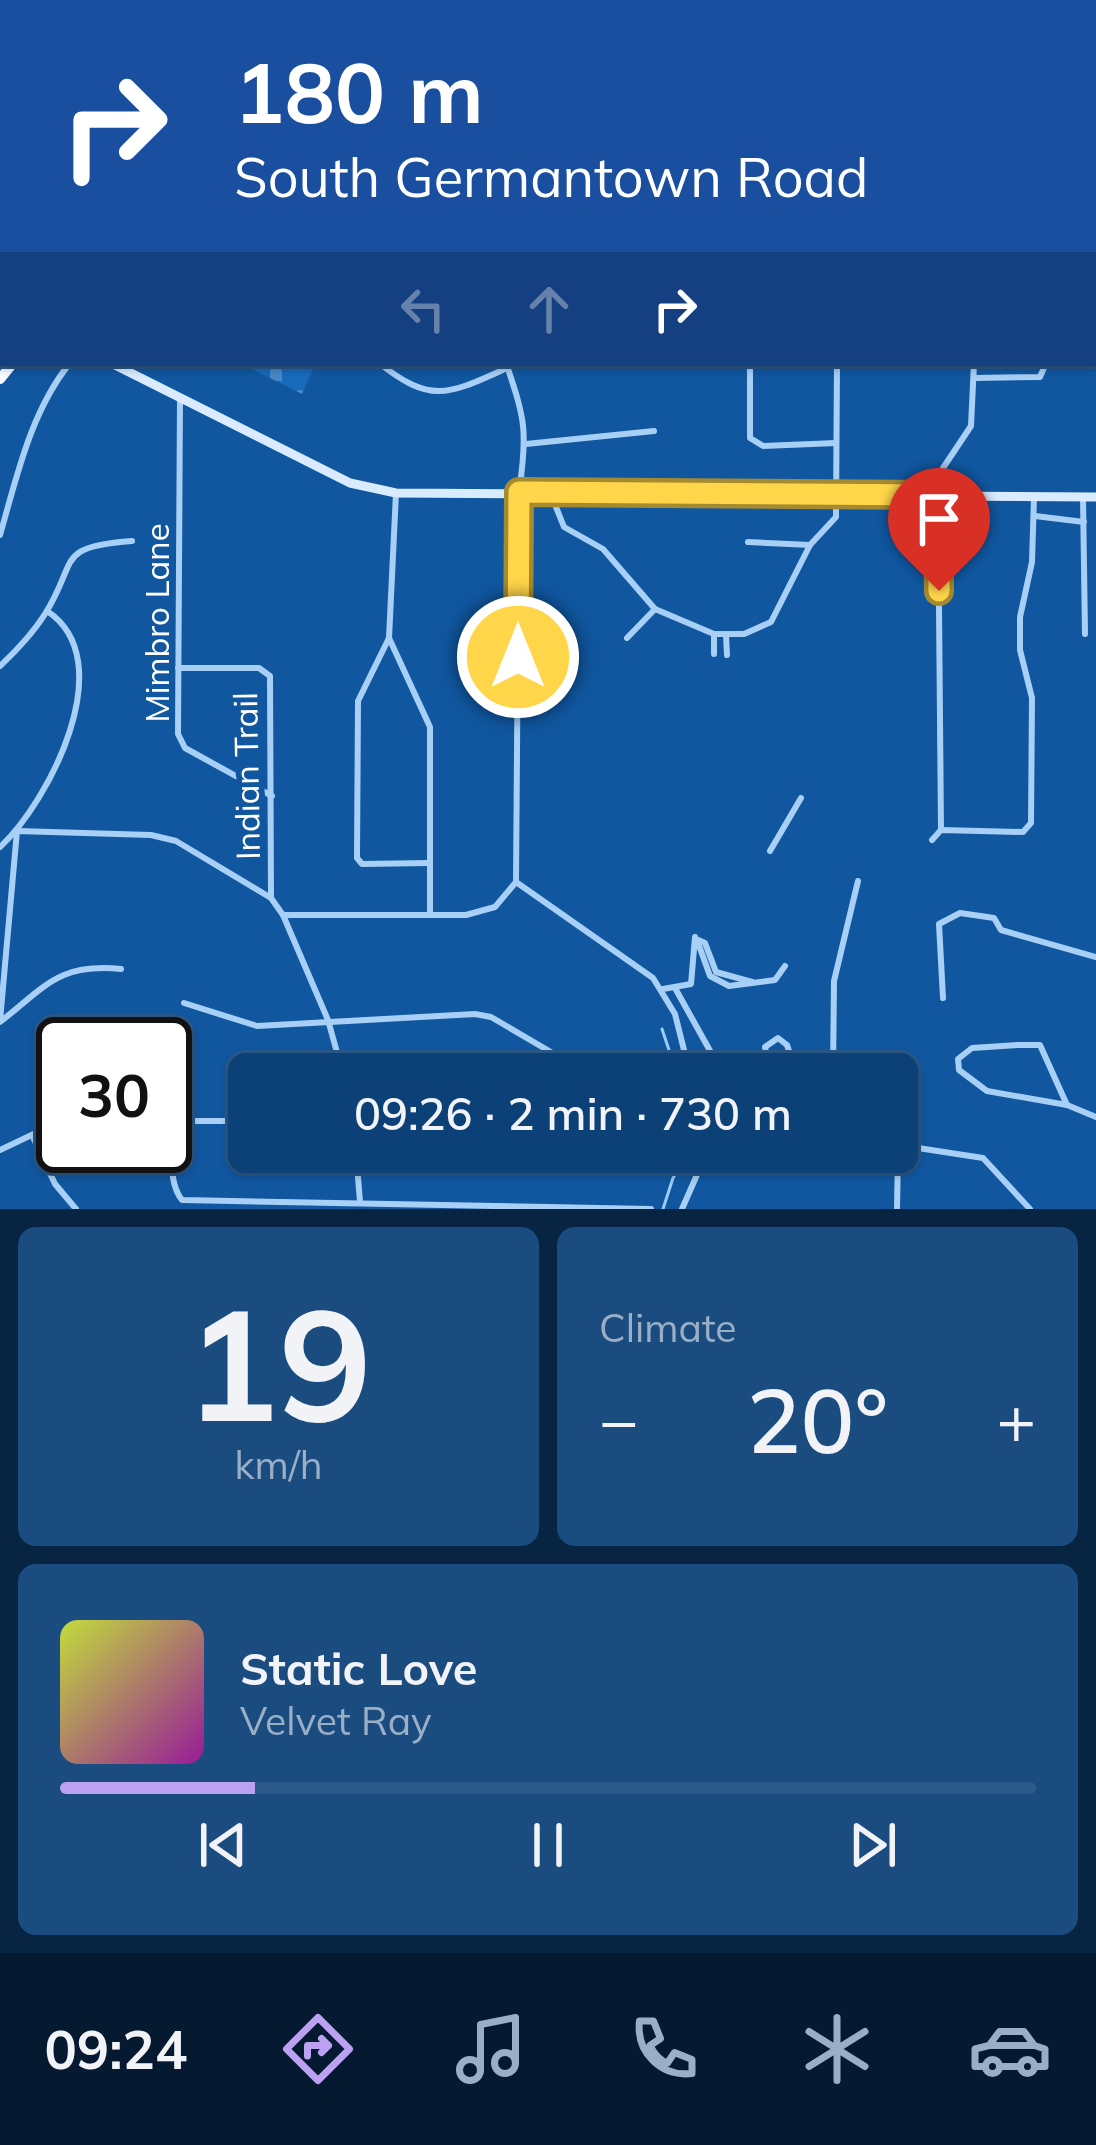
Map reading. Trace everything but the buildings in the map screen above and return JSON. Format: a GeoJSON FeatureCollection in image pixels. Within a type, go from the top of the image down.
{"type":"FeatureCollection","features":[{"type":"Feature","properties":{"kind":"main road"},"geometry":{"type":"LineString","coordinates":[[117,366],[350,483],[396,494],[1096,497]]}},
{"type":"Feature","properties":{"kind":"street"},"geometry":{"type":"LineString","coordinates":[[0,535],[35,424],[50,389],[68,366]]}},
{"type":"Feature","properties":{"kind":"street"},"geometry":{"type":"LineString","coordinates":[[383,366],[416,390],[433,393],[503,366]]}},
{"type":"Feature","properties":{"kind":"street"},"geometry":{"type":"LineString","coordinates":[[283,915],[466,915],[494,907],[516,882],[519,492],[526,444],[524,407],[506,366]]}},
{"type":"Feature","properties":{"kind":"street"},"geometry":{"type":"LineString","coordinates":[[750,366],[749,438],[763,446],[836,443]]}},
{"type":"Feature","properties":{"kind":"street"},"geometry":{"type":"LineString","coordinates":[[550,493],[564,527],[603,549],[655,609],[714,634],[758,631],[771,622],[810,545],[836,517],[838,366]]}},
{"type":"Feature","properties":{"kind":"street"},"geometry":{"type":"LineString","coordinates":[[932,841],[941,830],[938,495],[943,468],[970,426],[974,366]]}},
{"type":"Feature","properties":{"kind":"street"},"geometry":{"type":"LineString","coordinates":[[974,378],[1040,377],[1045,366]]}},
{"type":"Feature","properties":{"kind":"street","name":"Mimbro Lane"},"geometry":{"type":"LineString","coordinates":[[180,398],[178,734],[185,748],[272,796]]}},
{"type":"Feature","properties":{"kind":"street"},"geometry":{"type":"LineString","coordinates":[[526,444],[654,431]]}},
{"type":"Feature","properties":{"kind":"street"},"geometry":{"type":"LineString","coordinates":[[396,494],[389,638],[358,701],[357,858],[362,864],[430,863]]}},
{"type":"Feature","properties":{"kind":"street"},"geometry":{"type":"LineString","coordinates":[[941,830],[1023,832],[1031,823],[1031,698],[1020,650],[1020,617],[1032,562],[1034,494]]}},
{"type":"Feature","properties":{"kind":"street"},"geometry":{"type":"LineString","coordinates":[[1083,497],[1084,634]]}},
{"type":"Feature","properties":{"kind":"street"},"geometry":{"type":"LineString","coordinates":[[1033,516],[1084,522]]}},
{"type":"Feature","properties":{"kind":"street"},"geometry":{"type":"LineString","coordinates":[[0,667],[47,611],[69,561],[82,548],[132,541]]}},
{"type":"Feature","properties":{"kind":"street"},"geometry":{"type":"LineString","coordinates":[[748,542],[810,545]]}},
{"type":"Feature","properties":{"kind":"street"},"geometry":{"type":"LineString","coordinates":[[628,638],[655,609]]}},
{"type":"Feature","properties":{"kind":"street"},"geometry":{"type":"LineString","coordinates":[[0,847],[17,831],[75,721],[77,640],[47,611]]}},
{"type":"Feature","properties":{"kind":"street"},"geometry":{"type":"LineString","coordinates":[[714,634],[714,654]]}},
{"type":"Feature","properties":{"kind":"street"},"geometry":{"type":"LineString","coordinates":[[726,634],[727,655]]}},
{"type":"Feature","properties":{"kind":"street"},"geometry":{"type":"LineString","coordinates":[[389,638],[430,727],[430,914]]}},
{"type":"Feature","properties":{"kind":"street","name":"Indian Trail"},"geometry":{"type":"LineString","coordinates":[[178,668],[259,668],[270,676],[271,898]]}},
{"type":"Feature","properties":{"kind":"street"},"geometry":{"type":"LineString","coordinates":[[770,851],[801,798]]}},
{"type":"Feature","properties":{"kind":"street"},"geometry":{"type":"LineString","coordinates":[[17,831],[151,835],[176,841],[271,898],[283,915],[328,1020],[337,1053]]}},
{"type":"Feature","properties":{"kind":"street"},"geometry":{"type":"LineString","coordinates":[[0,1022],[17,831]]}},
{"type":"Feature","properties":{"kind":"street"},"geometry":{"type":"LineString","coordinates":[[833,1053],[834,981],[858,881]]}},
{"type":"Feature","properties":{"kind":"street"},"geometry":{"type":"LineString","coordinates":[[516,882],[662,989],[683,1053]]}},
{"type":"Feature","properties":{"kind":"street"},"geometry":{"type":"LineString","coordinates":[[943,998],[939,924],[960,913],[994,918],[1000,930],[1096,957]]}},
{"type":"Feature","properties":{"kind":"street"},"geometry":{"type":"LineString","coordinates":[[662,989],[692,980],[694,937],[715,980],[729,986],[775,980],[785,966]]}},
{"type":"Feature","properties":{"kind":"street"},"geometry":{"type":"LineString","coordinates":[[0,1022],[56,974],[90,966],[122,969]]}},
{"type":"Feature","properties":{"kind":"street"},"geometry":{"type":"LineString","coordinates":[[675,988],[711,1053]]}},
{"type":"Feature","properties":{"kind":"street"},"geometry":{"type":"LineString","coordinates":[[184,1003],[257,1026],[408,1013],[491,1017],[552,1053]]}},
{"type":"Feature","properties":{"kind":"street"},"geometry":{"type":"LineString","coordinates":[[766,1053],[765,1047],[778,1038],[790,1053]]}},
{"type":"Feature","properties":{"kind":"street"},"geometry":{"type":"LineString","coordinates":[[1067,1105],[1040,1045],[972,1048],[958,1059],[959,1070],[987,1091],[1067,1105],[1096,1117]]}},
{"type":"Feature","properties":{"kind":"street"},"geometry":{"type":"LineString","coordinates":[[228,1121],[182,1121],[175,1132],[173,1188],[182,1199],[210,1206],[360,1202],[651,1209]]}},
{"type":"Feature","properties":{"kind":"street"},"geometry":{"type":"LineString","coordinates":[[0,1150],[36,1134]]}},
{"type":"Feature","properties":{"kind":"street"},"geometry":{"type":"LineString","coordinates":[[32,1136],[55,1184],[76,1209]]}},
{"type":"Feature","properties":{"kind":"street"},"geometry":{"type":"LineString","coordinates":[[897,1209],[898,1154],[918,1148],[983,1158],[1030,1209]]}},
{"type":"Feature","properties":{"kind":"street"},"geometry":{"type":"LineString","coordinates":[[358,1173],[360,1202]]}},
{"type":"Feature","properties":{"kind":"street"},"geometry":{"type":"LineString","coordinates":[[682,1209],[700,1173]]}},
{"type":"Feature","properties":{"kind":"green space"},"geometry":{"type":"Polygon","coordinates":[[[246,366],[315,366],[302,394],[246,366]]]}},
{"type":"Feature","properties":{"kind":"waterway"},"geometry":{"type":"LineString","coordinates":[[662,1029],[670,1053]]}},
{"type":"Feature","properties":{"kind":"waterway"},"geometry":{"type":"LineString","coordinates":[[663,1209],[676,1173]]}},
{"type":"Feature","properties":{"kind":"route"},"geometry":{"type":"LineString","coordinates":[[518,657],[519,492],[938,495],[939,591]]}}]}
